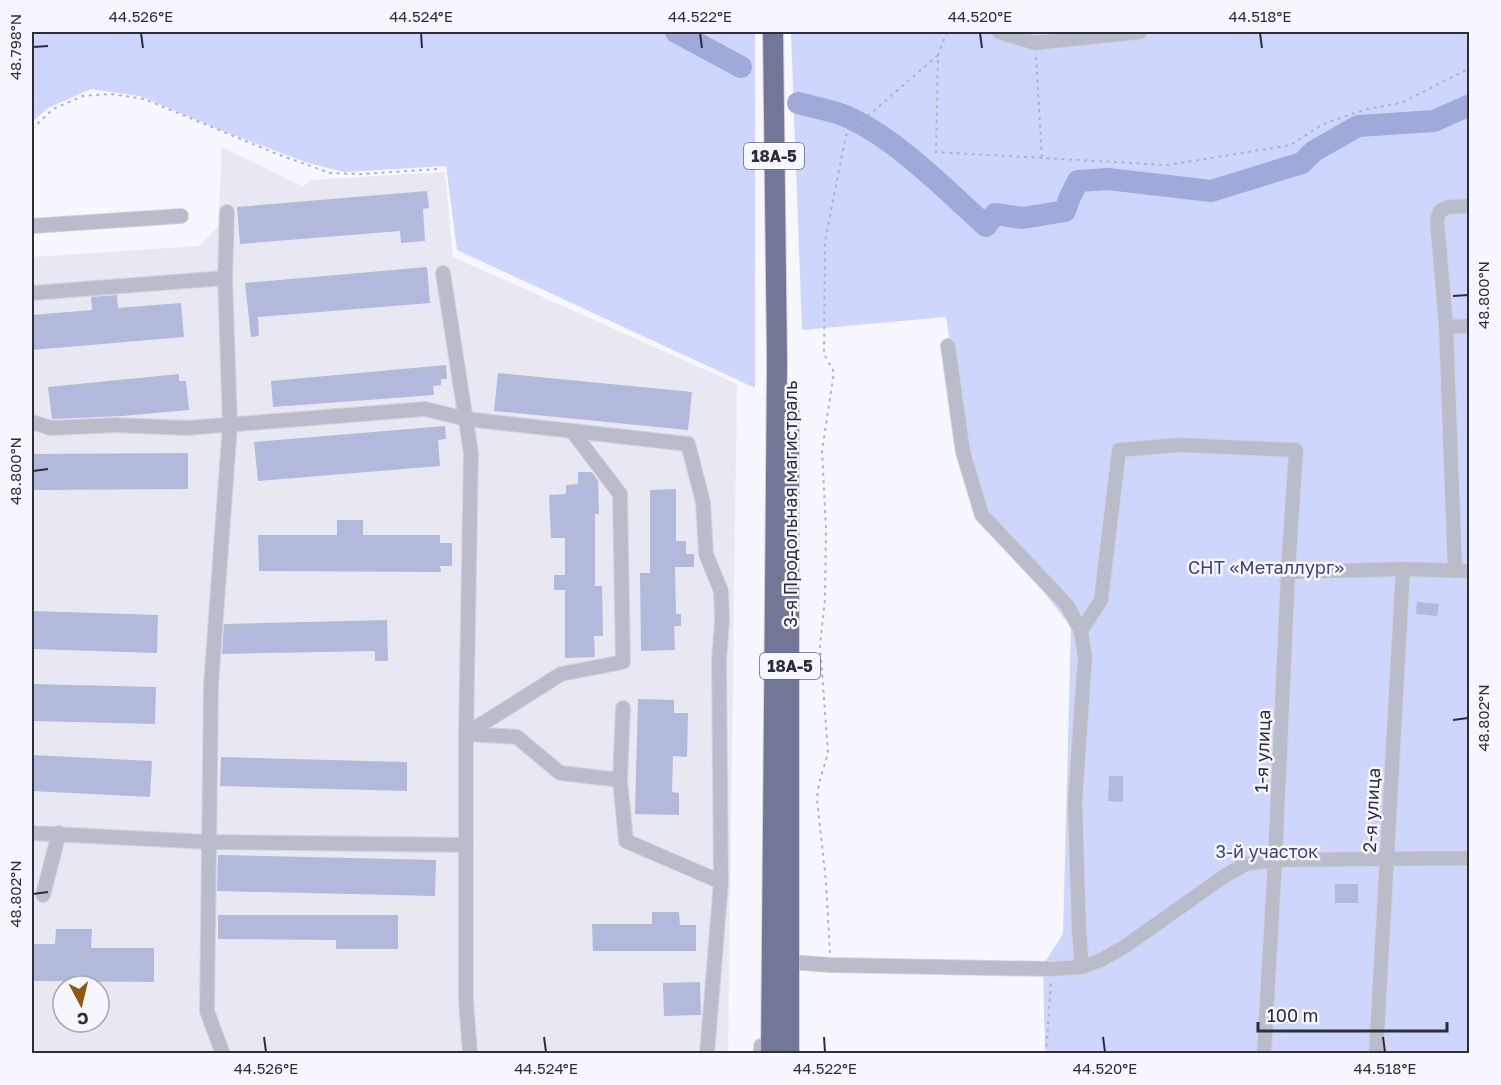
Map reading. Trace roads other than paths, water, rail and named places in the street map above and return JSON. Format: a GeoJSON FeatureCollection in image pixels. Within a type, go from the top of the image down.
{"type":"FeatureCollection","features":[{"type":"Feature","properties":{"kind":"highway","name":"18А-5"},"geometry":{"type":"LineString","coordinates":[[773,32],[782,279]]}},
{"type":"Feature","properties":{"kind":"highway","name":"18А-5"},"geometry":{"type":"LineString","coordinates":[[782,279],[785,32]]}},
{"type":"Feature","properties":{"kind":"highway","name":"3-я Продольная магистраль"},"geometry":{"type":"LineString","coordinates":[[782,279],[789,1053]]}},
{"type":"Feature","properties":{"kind":"highway","name":"3-я Продольная магистраль"},"geometry":{"type":"LineString","coordinates":[[764,1051],[782,279]]}},
{"type":"Feature","properties":{"kind":"street"},"geometry":{"type":"LineString","coordinates":[[999,32],[1035,43],[1140,32]]}},
{"type":"Feature","properties":{"kind":"street"},"geometry":{"type":"LineString","coordinates":[[1288,572],[1403,569],[1462,571],[1437,220],[1440,211],[1448,207],[1470,206]]}},
{"type":"Feature","properties":{"kind":"street"},"geometry":{"type":"LineString","coordinates":[[223,1053],[207,1011],[211,685],[230,424],[225,278],[227,212]]}},
{"type":"Feature","properties":{"kind":"street"},"geometry":{"type":"LineString","coordinates":[[32,226],[181,216]]}},
{"type":"Feature","properties":{"kind":"street"},"geometry":{"type":"LineString","coordinates":[[443,273],[471,453],[466,734],[466,1002],[470,1053]]}},
{"type":"Feature","properties":{"kind":"street"},"geometry":{"type":"LineString","coordinates":[[32,293],[225,278]]}},
{"type":"Feature","properties":{"kind":"street"},"geometry":{"type":"LineString","coordinates":[[1446,327],[1470,326]]}},
{"type":"Feature","properties":{"kind":"street"},"geometry":{"type":"LineString","coordinates":[[948,346],[963,452],[982,514],[1060,597],[1081,631],[1084,657],[1075,801],[1082,967]]}},
{"type":"Feature","properties":{"kind":"street"},"geometry":{"type":"LineString","coordinates":[[32,422],[51,428],[116,425],[187,428],[425,409],[466,419],[688,444],[703,502],[706,554],[721,591],[722,621],[719,660],[721,882],[707,1053]]}},
{"type":"Feature","properties":{"kind":"street"},"geometry":{"type":"LineString","coordinates":[[466,734],[561,674],[623,662],[620,494],[572,431]]}},
{"type":"Feature","properties":{"kind":"street","name":"1-я улица"},"geometry":{"type":"LineString","coordinates":[[1081,631],[1101,600],[1119,450],[1179,445],[1296,450],[1264,1053]]}},
{"type":"Feature","properties":{"kind":"street","name":"2-я улица"},"geometry":{"type":"LineString","coordinates":[[1376,1053],[1403,569]]}},
{"type":"Feature","properties":{"kind":"street"},"geometry":{"type":"LineString","coordinates":[[623,708],[621,780],[626,841],[721,882]]}},
{"type":"Feature","properties":{"kind":"street"},"geometry":{"type":"LineString","coordinates":[[466,734],[517,737],[560,773],[621,780]]}},
{"type":"Feature","properties":{"kind":"street"},"geometry":{"type":"LineString","coordinates":[[32,832],[209,842],[466,845]]}},
{"type":"Feature","properties":{"kind":"street"},"geometry":{"type":"LineString","coordinates":[[43,896],[59,833]]}},
{"type":"Feature","properties":{"kind":"street"},"geometry":{"type":"LineString","coordinates":[[789,962],[831,965],[1051,969],[1082,967],[1101,960],[1124,947],[1246,864],[1275,860],[1470,858]]}},
{"type":"Feature","properties":{"kind":"waterway"},"geometry":{"type":"LineString","coordinates":[[676,32],[741,67]]}},
{"type":"Feature","properties":{"kind":"waterway"},"geometry":{"type":"LineString","coordinates":[[798,103],[843,115],[881,136],[918,164],[986,226],[995,214],[1023,218],[1065,211],[1078,181],[1108,179],[1211,191],[1302,163],[1314,151],[1358,126],[1434,121],[1470,105]]}},
{"type":"Feature","properties":{"kind":"park label","name":"СНТ «Металлург»"},"geometry":{"type":"Point","coordinates":[1266,567]}},
{"type":"Feature","properties":{"kind":"park label","name":"3-й участок"},"geometry":{"type":"Point","coordinates":[1267,851]}}]}
